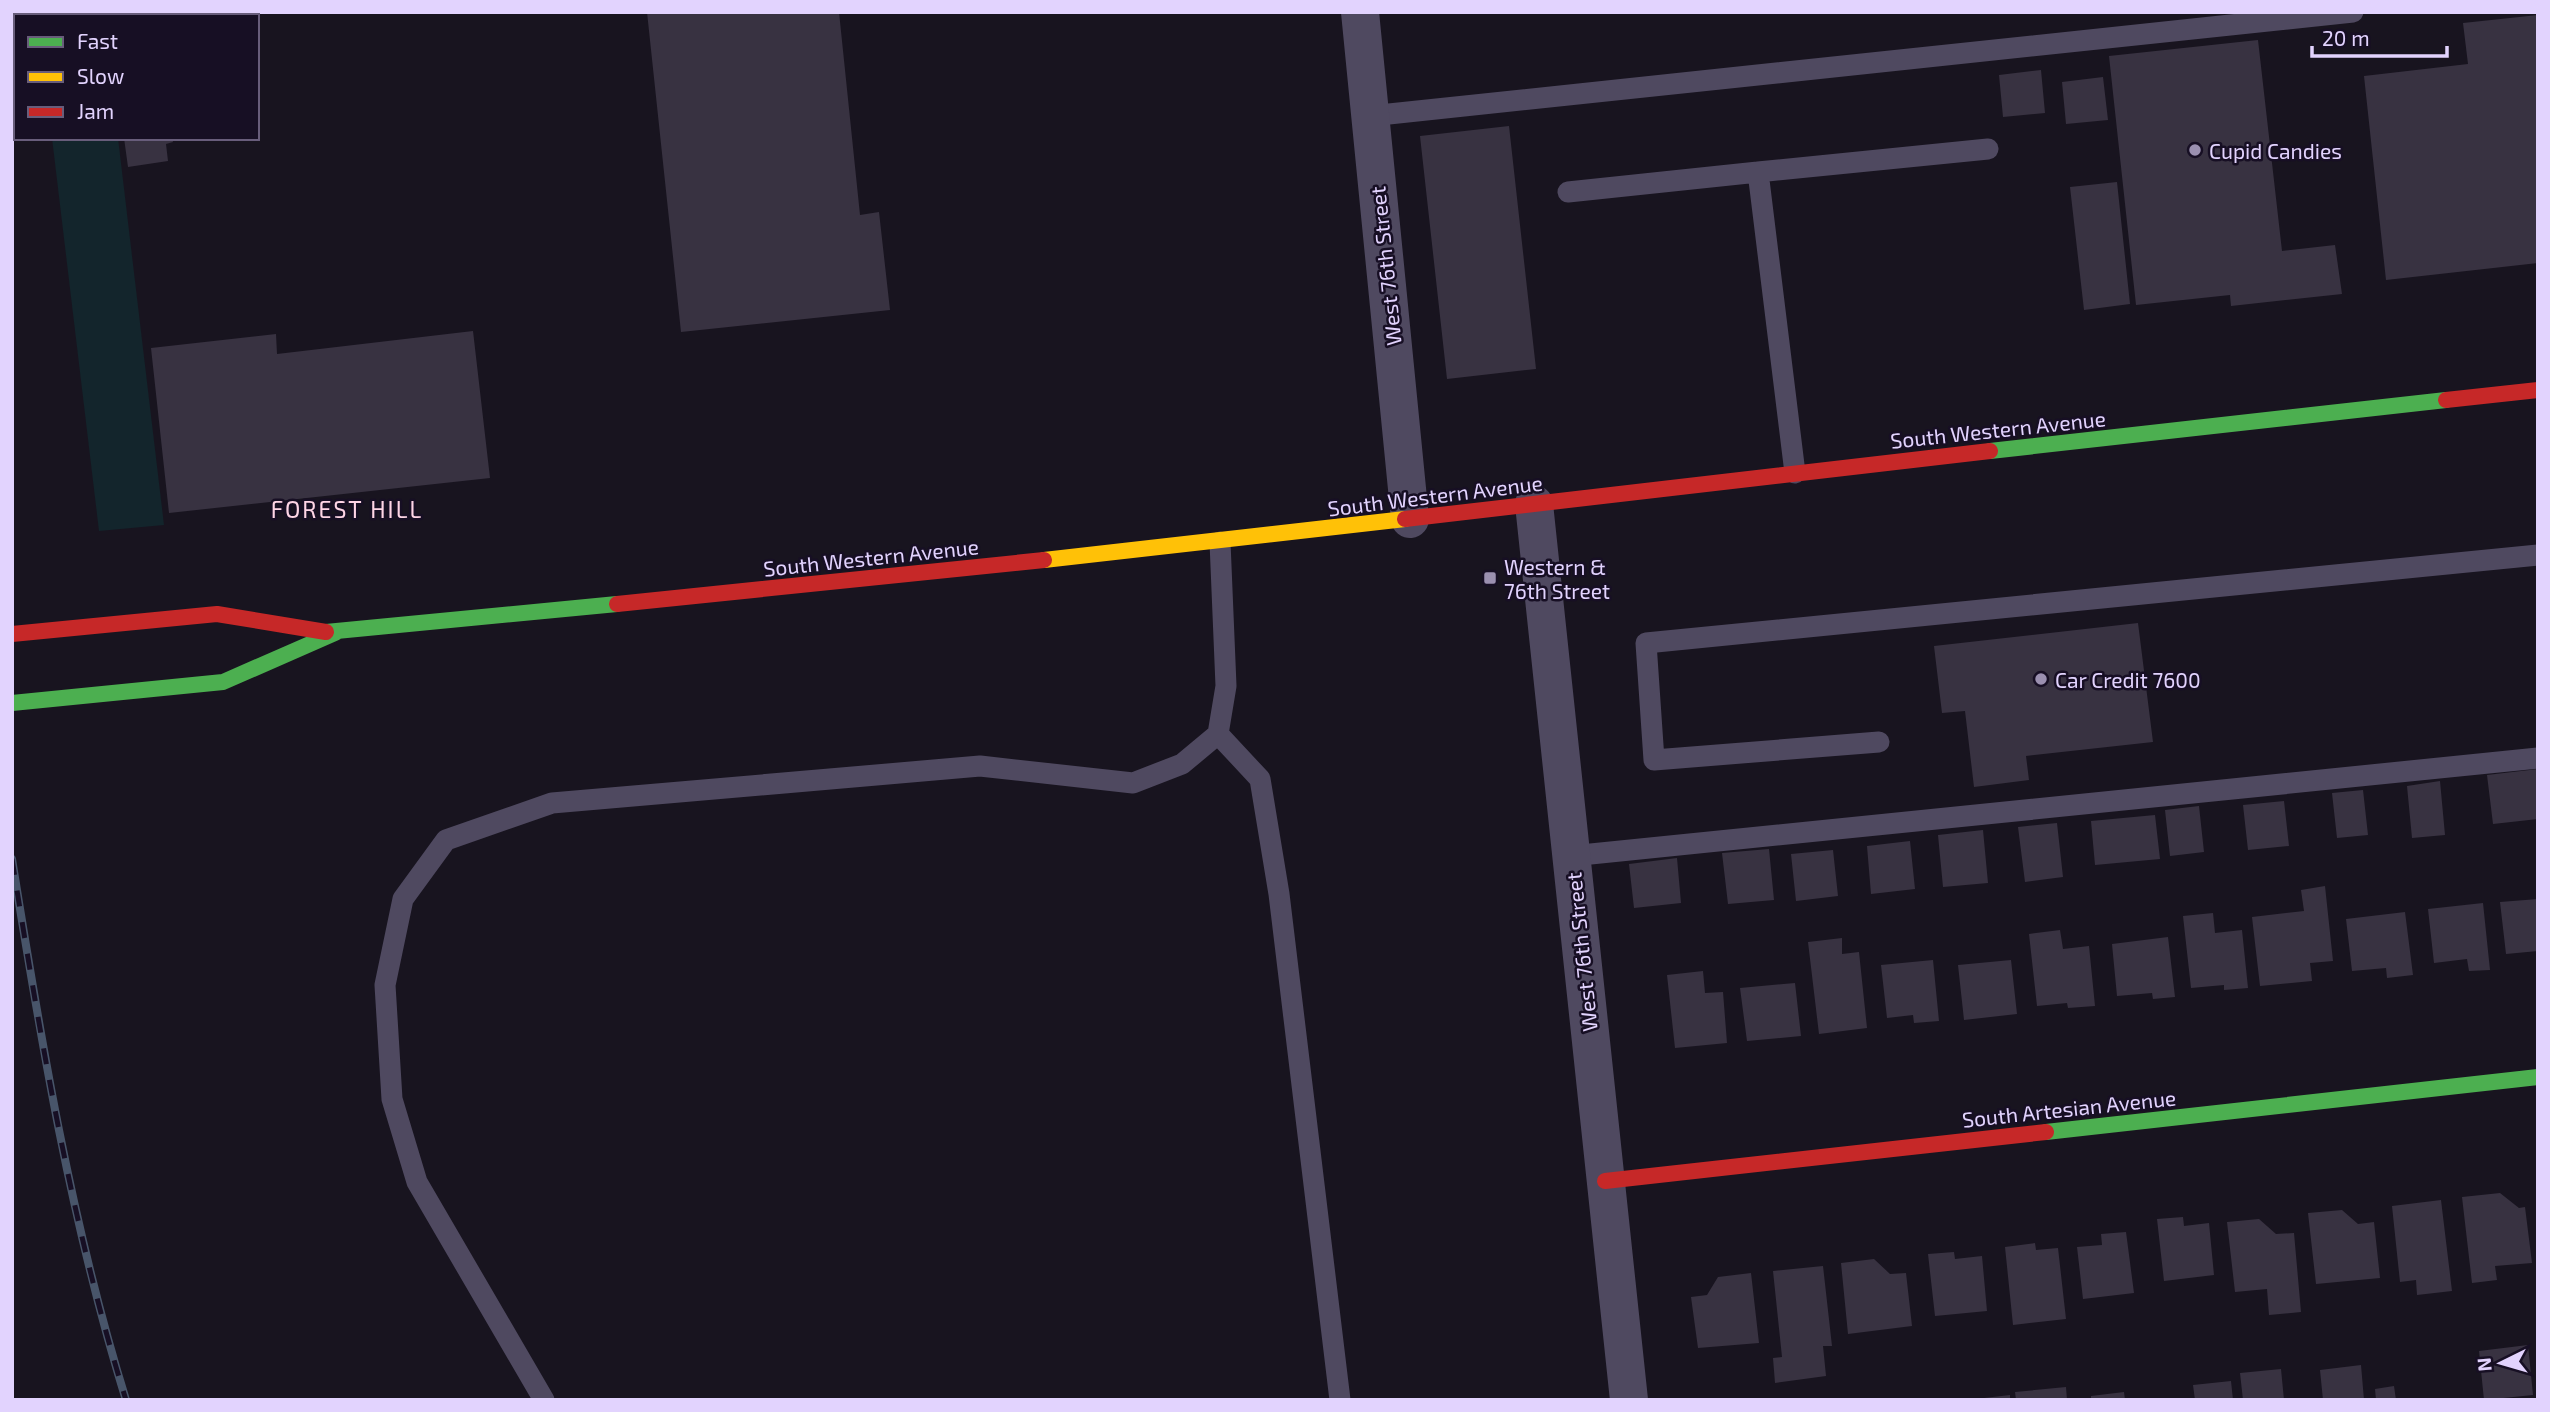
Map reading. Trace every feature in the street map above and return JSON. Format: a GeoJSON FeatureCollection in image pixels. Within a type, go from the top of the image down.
{"type":"FeatureCollection","features":[{"type":"Feature","properties":{"kind":"main road","name":"South Western Avenue"},"geometry":{"type":"LineString","coordinates":[[12,634],[217,614],[335,633],[1220,542],[1795,473],[2538,390]]}},
{"type":"Feature","properties":{"kind":"main road","name":"South Western Avenue"},"geometry":{"type":"LineString","coordinates":[[12,703],[223,681],[335,633]]}},
{"type":"Feature","properties":{"kind":"main road","name":"South Artesian Avenue"},"geometry":{"type":"LineString","coordinates":[[1605,1181],[2538,1077]]}},
{"type":"Feature","properties":{"kind":"street","name":"West 76th Street"},"geometry":{"type":"LineString","coordinates":[[1360,12],[1410,519]]}},
{"type":"Feature","properties":{"kind":"street","name":"West 76th Street"},"geometry":{"type":"LineString","coordinates":[[1534,504],[1629,1400]]}},
{"type":"Feature","properties":{"kind":"lane"},"geometry":{"type":"LineString","coordinates":[[1370,116],[2353,12]]}},
{"type":"Feature","properties":{"kind":"lane"},"geometry":{"type":"LineString","coordinates":[[1568,192],[1987,149]]}},
{"type":"Feature","properties":{"kind":"lane"},"geometry":{"type":"LineString","coordinates":[[1758,172],[1795,473]]}},
{"type":"Feature","properties":{"kind":"lane"},"geometry":{"type":"LineString","coordinates":[[544,1400],[417,1182],[392,1099],[385,985],[387,972],[403,899],[446,840],[552,803],[980,766],[1133,783],[1182,764],[1219,734],[1226,686],[1220,542]]}},
{"type":"Feature","properties":{"kind":"lane"},"geometry":{"type":"LineString","coordinates":[[1879,743],[1654,761],[1646,643],[2538,555]]}},
{"type":"Feature","properties":{"kind":"lane"},"geometry":{"type":"LineString","coordinates":[[1219,734],[1260,779],[1279,894],[1340,1400]]}},
{"type":"Feature","properties":{"kind":"lane"},"geometry":{"type":"LineString","coordinates":[[1571,856],[2538,758]]}},
{"type":"Feature","properties":{"kind":"shaded area"},"geometry":{"type":"Polygon","coordinates":[[[52,140],[118,140],[164,525],[99,531],[52,140]]]}},
{"type":"Feature","properties":{"kind":"building"},"geometry":{"type":"Polygon","coordinates":[[[136,12],[136,14],[107,14],[136,12]]]}},
{"type":"Feature","properties":{"kind":"building"},"geometry":{"type":"Polygon","coordinates":[[[647,12],[839,12],[860,215],[879,212],[890,310],[681,332],[647,12]]]}},
{"type":"Feature","properties":{"kind":"building"},"geometry":{"type":"Polygon","coordinates":[[[2538,15],[2538,263],[2386,280],[2364,76],[2468,64],[2463,23],[2538,15]]]}},
{"type":"Feature","properties":{"kind":"building","name":"Cupid Candies"},"geometry":{"type":"Polygon","coordinates":[[[2258,40],[2282,251],[2335,245],[2342,294],[2231,306],[2230,295],[2136,305],[2109,56],[2258,40]]]}},
{"type":"Feature","properties":{"kind":"building"},"geometry":{"type":"Polygon","coordinates":[[[2041,70],[2045,113],[2003,117],[1999,75],[2041,70]]]}},
{"type":"Feature","properties":{"kind":"building"},"geometry":{"type":"Polygon","coordinates":[[[2103,77],[2108,120],[2066,124],[2062,82],[2103,77]]]}},
{"type":"Feature","properties":{"kind":"building"},"geometry":{"type":"Polygon","coordinates":[[[1509,126],[1536,369],[1447,379],[1420,136],[1509,126]]]}},
{"type":"Feature","properties":{"kind":"building"},"geometry":{"type":"Polygon","coordinates":[[[124,140],[172,140],[166,144],[168,161],[128,167],[124,140]]]}},
{"type":"Feature","properties":{"kind":"building"},"geometry":{"type":"Polygon","coordinates":[[[2117,182],[2130,304],[2084,310],[2070,187],[2117,182]]]}},
{"type":"Feature","properties":{"kind":"building"},"geometry":{"type":"Polygon","coordinates":[[[473,331],[490,478],[169,513],[151,348],[276,334],[277,354],[473,331]]]}},
{"type":"Feature","properties":{"kind":"building","name":"Car Credit 7600"},"geometry":{"type":"Polygon","coordinates":[[[2138,623],[2153,742],[2026,756],[2029,780],[1974,787],[1965,711],[1942,713],[1934,646],[2138,623]]]}},
{"type":"Feature","properties":{"kind":"building"},"geometry":{"type":"Polygon","coordinates":[[[2538,769],[2538,819],[2493,824],[2487,775],[2538,769]]]}},
{"type":"Feature","properties":{"kind":"building"},"geometry":{"type":"Polygon","coordinates":[[[2440,781],[2445,835],[2412,838],[2407,786],[2440,781]]]}},
{"type":"Feature","properties":{"kind":"building"},"geometry":{"type":"Polygon","coordinates":[[[2363,790],[2368,835],[2337,838],[2332,793],[2363,790]]]}},
{"type":"Feature","properties":{"kind":"building"},"geometry":{"type":"Polygon","coordinates":[[[2284,801],[2289,846],[2248,850],[2243,805],[2284,801]]]}},
{"type":"Feature","properties":{"kind":"building"},"geometry":{"type":"Polygon","coordinates":[[[2199,806],[2204,852],[2170,856],[2165,810],[2199,806]]]}},
{"type":"Feature","properties":{"kind":"building"},"geometry":{"type":"Polygon","coordinates":[[[2155,815],[2160,859],[2095,865],[2091,821],[2155,815]]]}},
{"type":"Feature","properties":{"kind":"building"},"geometry":{"type":"Polygon","coordinates":[[[2057,823],[2063,877],[2025,882],[2018,827],[2057,823]]]}},
{"type":"Feature","properties":{"kind":"building"},"geometry":{"type":"Polygon","coordinates":[[[1983,830],[1988,883],[1943,887],[1938,835],[1983,830]]]}},
{"type":"Feature","properties":{"kind":"building"},"geometry":{"type":"Polygon","coordinates":[[[1910,841],[1915,889],[1871,894],[1867,846],[1910,841]]]}},
{"type":"Feature","properties":{"kind":"building"},"geometry":{"type":"Polygon","coordinates":[[[1769,849],[1774,900],[1728,904],[1722,853],[1769,849]]]}},
{"type":"Feature","properties":{"kind":"building"},"geometry":{"type":"Polygon","coordinates":[[[1833,850],[1838,896],[1796,901],[1791,854],[1833,850]]]}},
{"type":"Feature","properties":{"kind":"building"},"geometry":{"type":"Polygon","coordinates":[[[1677,858],[1681,903],[1634,908],[1629,864],[1677,858]]]}},
{"type":"Feature","properties":{"kind":"building"},"geometry":{"type":"Polygon","coordinates":[[[2325,886],[2333,961],[2310,963],[2312,981],[2260,986],[2252,917],[2304,911],[2301,890],[2325,886]]]}},
{"type":"Feature","properties":{"kind":"building"},"geometry":{"type":"Polygon","coordinates":[[[2538,899],[2538,951],[2506,954],[2500,902],[2538,899]]]}},
{"type":"Feature","properties":{"kind":"building"},"geometry":{"type":"Polygon","coordinates":[[[2483,903],[2490,970],[2469,971],[2467,959],[2434,963],[2428,909],[2483,903]]]}},
{"type":"Feature","properties":{"kind":"building"},"geometry":{"type":"Polygon","coordinates":[[[2405,912],[2413,975],[2387,978],[2386,968],[2352,971],[2346,919],[2405,912]]]}},
{"type":"Feature","properties":{"kind":"building"},"geometry":{"type":"Polygon","coordinates":[[[2213,913],[2215,933],[2242,930],[2248,988],[2224,990],[2224,985],[2191,988],[2183,916],[2213,913]]]}},
{"type":"Feature","properties":{"kind":"building"},"geometry":{"type":"Polygon","coordinates":[[[2060,930],[2063,949],[2089,946],[2095,1006],[2068,1008],[2067,1003],[2037,1006],[2029,934],[2060,930]]]}},
{"type":"Feature","properties":{"kind":"building"},"geometry":{"type":"Polygon","coordinates":[[[2168,937],[2175,997],[2153,999],[2152,993],[2117,996],[2112,944],[2168,937]]]}},
{"type":"Feature","properties":{"kind":"building"},"geometry":{"type":"Polygon","coordinates":[[[1842,938],[1842,954],[1859,952],[1867,1028],[1819,1034],[1808,942],[1842,938]]]}},
{"type":"Feature","properties":{"kind":"building"},"geometry":{"type":"Polygon","coordinates":[[[1933,960],[1939,1021],[1914,1023],[1913,1015],[1887,1018],[1881,965],[1933,960]]]}},
{"type":"Feature","properties":{"kind":"building"},"geometry":{"type":"Polygon","coordinates":[[[2011,960],[2017,1014],[1964,1020],[1958,965],[2011,960]]]}},
{"type":"Feature","properties":{"kind":"building"},"geometry":{"type":"Polygon","coordinates":[[[1703,971],[1705,993],[1723,992],[1727,1043],[1675,1048],[1667,975],[1703,971]]]}},
{"type":"Feature","properties":{"kind":"building"},"geometry":{"type":"Polygon","coordinates":[[[1795,983],[1801,1036],[1747,1041],[1740,988],[1795,983]]]}},
{"type":"Feature","properties":{"kind":"building"},"geometry":{"type":"Polygon","coordinates":[[[2500,1193],[2519,1208],[2525,1207],[2532,1263],[2495,1266],[2497,1280],[2472,1283],[2462,1197],[2500,1193]]]}},
{"type":"Feature","properties":{"kind":"building"},"geometry":{"type":"Polygon","coordinates":[[[2441,1200],[2452,1291],[2417,1295],[2416,1280],[2400,1282],[2392,1206],[2441,1200]]]}},
{"type":"Feature","properties":{"kind":"building"},"geometry":{"type":"Polygon","coordinates":[[[2342,1210],[2358,1224],[2374,1222],[2380,1278],[2316,1284],[2308,1213],[2342,1210]]]}},
{"type":"Feature","properties":{"kind":"building"},"geometry":{"type":"Polygon","coordinates":[[[2183,1217],[2184,1226],[2209,1223],[2214,1275],[2164,1281],[2157,1219],[2183,1217]]]}},
{"type":"Feature","properties":{"kind":"building"},"geometry":{"type":"Polygon","coordinates":[[[2259,1219],[2276,1234],[2294,1233],[2301,1312],[2269,1315],[2267,1289],[2235,1292],[2227,1222],[2259,1219]]]}},
{"type":"Feature","properties":{"kind":"building"},"geometry":{"type":"Polygon","coordinates":[[[2126,1232],[2134,1293],[2083,1299],[2077,1247],[2102,1245],[2101,1234],[2126,1232]]]}},
{"type":"Feature","properties":{"kind":"building"},"geometry":{"type":"Polygon","coordinates":[[[2035,1243],[2036,1250],[2058,1248],[2066,1319],[2013,1325],[2005,1247],[2035,1243]]]}},
{"type":"Feature","properties":{"kind":"building"},"geometry":{"type":"Polygon","coordinates":[[[1954,1252],[1955,1259],[1982,1256],[1987,1311],[1935,1316],[1928,1254],[1954,1252]]]}},
{"type":"Feature","properties":{"kind":"building"},"geometry":{"type":"Polygon","coordinates":[[[1874,1259],[1890,1274],[1906,1273],[1912,1326],[1848,1334],[1841,1263],[1874,1259]]]}},
{"type":"Feature","properties":{"kind":"building"},"geometry":{"type":"Polygon","coordinates":[[[1823,1266],[1832,1346],[1823,1346],[1826,1376],[1775,1383],[1773,1358],[1782,1357],[1773,1271],[1823,1266]]]}},
{"type":"Feature","properties":{"kind":"building"},"geometry":{"type":"Polygon","coordinates":[[[1751,1273],[1759,1343],[1698,1348],[1691,1297],[1707,1295],[1718,1277],[1751,1273]]]}},
{"type":"Feature","properties":{"kind":"building"},"geometry":{"type":"Polygon","coordinates":[[[2528,1345],[2533,1395],[2484,1400],[2479,1351],[2528,1345]]]}},
{"type":"Feature","properties":{"kind":"building"},"geometry":{"type":"Polygon","coordinates":[[[2361,1365],[2364,1400],[2323,1400],[2320,1370],[2361,1365]]]}},
{"type":"Feature","properties":{"kind":"building"},"geometry":{"type":"Polygon","coordinates":[[[2281,1369],[2284,1400],[2243,1400],[2240,1373],[2281,1369]]]}},
{"type":"Feature","properties":{"kind":"building"},"geometry":{"type":"Polygon","coordinates":[[[2231,1381],[2233,1400],[2195,1400],[2193,1385],[2231,1381]]]}},
{"type":"Feature","properties":{"kind":"building"},"geometry":{"type":"Polygon","coordinates":[[[2394,1386],[2396,1400],[2376,1400],[2375,1389],[2394,1386]]]}},
{"type":"Feature","properties":{"kind":"building"},"geometry":{"type":"Polygon","coordinates":[[[2066,1387],[2067,1400],[2016,1400],[2015,1392],[2066,1387]]]}},
{"type":"Feature","properties":{"kind":"building"},"geometry":{"type":"Polygon","coordinates":[[[2124,1392],[2125,1400],[2091,1400],[2091,1396],[2124,1392]]]}},
{"type":"Feature","properties":{"kind":"building"},"geometry":{"type":"Polygon","coordinates":[[[2010,1395],[2010,1400],[1984,1400],[1984,1398],[2010,1395]]]}},
{"type":"Feature","properties":{"kind":"railway"},"geometry":{"type":"LineString","coordinates":[[12,859],[46,1063],[73,1199],[106,1333],[126,1400]]}},
{"type":"Feature","properties":{"kind":"traffic: fast"},"geometry":{"type":"LineString","coordinates":[[1990,451],[2446,400]]}},
{"type":"Feature","properties":{"kind":"traffic: fast"},"geometry":{"type":"LineString","coordinates":[[326,632],[617,604]]}},
{"type":"Feature","properties":{"kind":"traffic: fast"},"geometry":{"type":"LineString","coordinates":[[12,703],[223,682],[335,633]]}},
{"type":"Feature","properties":{"kind":"traffic: fast"},"geometry":{"type":"LineString","coordinates":[[2046,1132],[2538,1077]]}},
{"type":"Feature","properties":{"kind":"traffic: slow"},"geometry":{"type":"LineString","coordinates":[[1044,560],[1405,519]]}},
{"type":"Feature","properties":{"kind":"traffic: jam"},"geometry":{"type":"LineString","coordinates":[[2446,400],[2538,390]]}},
{"type":"Feature","properties":{"kind":"traffic: jam"},"geometry":{"type":"LineString","coordinates":[[1405,519],[1990,451]]}},
{"type":"Feature","properties":{"kind":"traffic: jam"},"geometry":{"type":"LineString","coordinates":[[617,604],[1044,560]]}},
{"type":"Feature","properties":{"kind":"traffic: jam"},"geometry":{"type":"LineString","coordinates":[[12,634],[217,614],[326,632]]}},
{"type":"Feature","properties":{"kind":"traffic: jam"},"geometry":{"type":"LineString","coordinates":[[1605,1181],[2046,1132]]}},
{"type":"Feature","properties":{"kind":"place","name":"Cupid Candies"},"geometry":{"type":"Point","coordinates":[2195,150]}},
{"type":"Feature","properties":{"kind":"place","name":"Western & 76th Street"},"geometry":{"type":"Point","coordinates":[1490,578]}},
{"type":"Feature","properties":{"kind":"place","name":"Car Credit 7600"},"geometry":{"type":"Point","coordinates":[2041,679]}},
{"type":"Feature","properties":{"kind":"district","name":"FOREST HILL"},"geometry":{"type":"Point","coordinates":[347,509]}}]}
